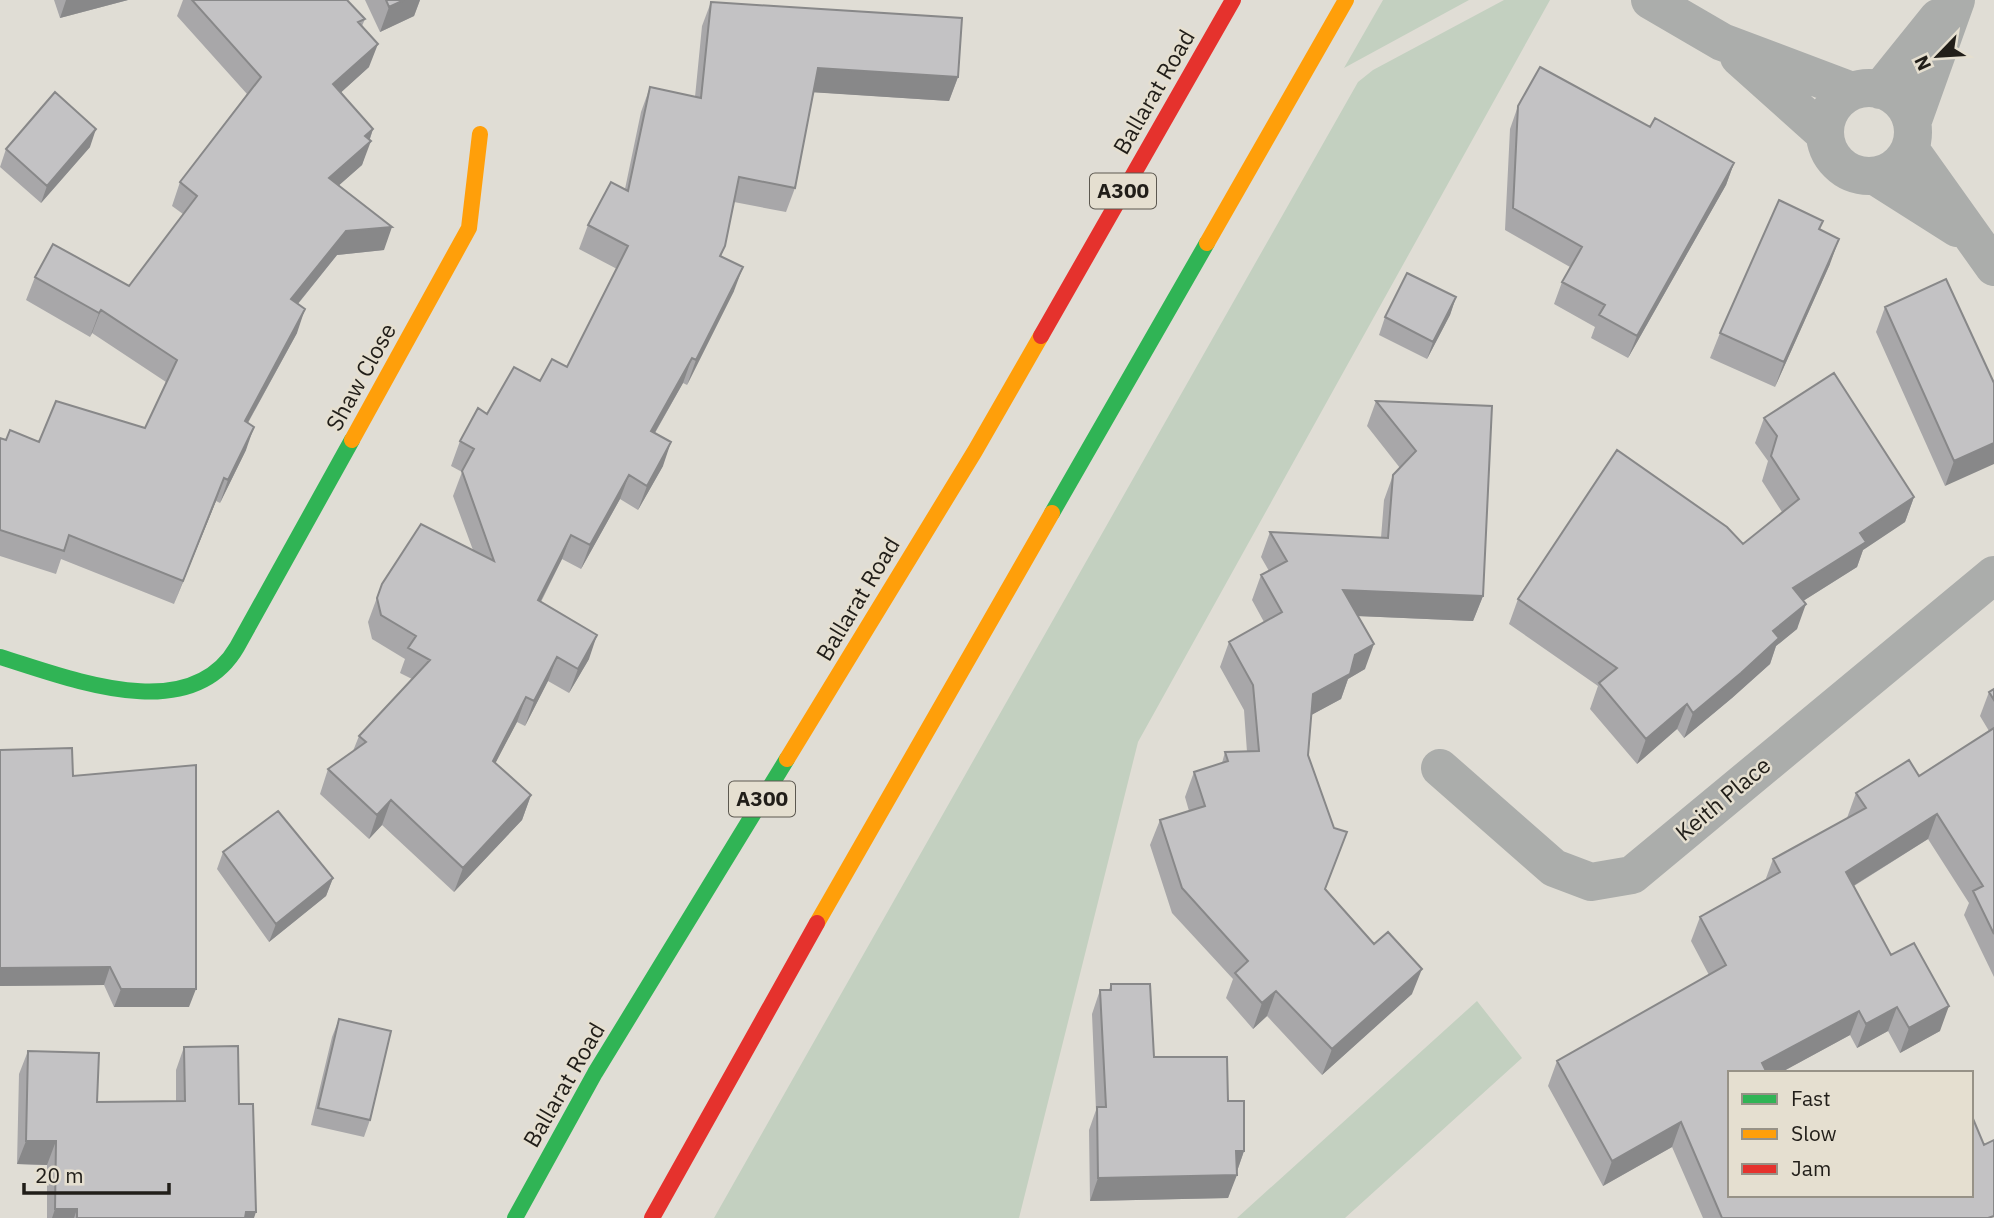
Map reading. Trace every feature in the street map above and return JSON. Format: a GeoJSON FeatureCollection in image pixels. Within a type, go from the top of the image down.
{"type":"FeatureCollection","features":[{"type":"Feature","properties":{"kind":"main road","name":"Ballarat Road"},"geometry":{"type":"LineString","coordinates":[[515,1218],[595,1073],[975,451],[1233,0]]}},
{"type":"Feature","properties":{"kind":"main road"},"geometry":{"type":"LineString","coordinates":[[652,1218],[792,966],[1346,0]]}},
{"type":"Feature","properties":{"kind":"main road","name":"Shaw Close"},"geometry":{"type":"LineString","coordinates":[[0,657],[113,688],[168,692],[195,685],[219,673],[247,630],[470,228],[480,134]]}},
{"type":"Feature","properties":{"kind":"street"},"geometry":{"type":"LineString","coordinates":[[1650,0],[1722,42],[1900,102],[1911,136],[1984,253]]}},
{"type":"Feature","properties":{"kind":"street"},"geometry":{"type":"LineString","coordinates":[[1954,0],[1911,136],[1896,167],[1875,176],[1846,170],[1828,148],[1825,134],[1832,108],[1840,98],[1866,91],[1954,0]]}},
{"type":"Feature","properties":{"kind":"street"},"geometry":{"type":"LineString","coordinates":[[1722,42],[1825,134]]}},
{"type":"Feature","properties":{"kind":"street"},"geometry":{"type":"LineString","coordinates":[[1875,176],[1984,253]]}},
{"type":"Feature","properties":{"kind":"street","name":"Keith Place"},"geometry":{"type":"LineString","coordinates":[[1440,768],[1554,868],[1591,882],[1632,875],[1994,575]]}},
{"type":"Feature","properties":{"kind":"green space"},"geometry":{"type":"Polygon","coordinates":[[[1383,0],[1469,0],[1344,68],[1383,0]]]}},
{"type":"Feature","properties":{"kind":"green space"},"geometry":{"type":"Polygon","coordinates":[[[1504,0],[1550,0],[1138,742],[1019,1218],[714,1218],[1358,82],[1373,70],[1504,0]]]}},
{"type":"Feature","properties":{"kind":"green space"},"geometry":{"type":"Polygon","coordinates":[[[1477,1001],[1522,1058],[1345,1218],[1237,1218],[1477,1001]]]}},
{"type":"Feature","properties":{"kind":"building"},"geometry":{"type":"Polygon","coordinates":[[[192,0],[347,0],[365,19],[358,22],[378,44],[333,84],[373,129],[365,136],[371,141],[329,178],[392,227],[346,231],[291,299],[305,309],[245,421],[254,427],[228,480],[224,478],[183,581],[69,535],[64,551],[0,530],[0,438],[6,440],[10,430],[39,442],[56,401],[145,428],[177,360],[101,310],[99,313],[35,277],[53,244],[129,286],[197,196],[180,182],[261,77],[192,0]]]}},
{"type":"Feature","properties":{"kind":"building"},"geometry":{"type":"Polygon","coordinates":[[[386,0],[404,0],[389,7],[386,0]]]}},
{"type":"Feature","properties":{"kind":"building"},"geometry":{"type":"Polygon","coordinates":[[[711,2],[962,18],[958,77],[818,68],[795,188],[739,177],[725,246],[720,256],[743,267],[696,360],[692,358],[651,431],[671,442],[647,486],[629,475],[590,545],[571,535],[538,600],[597,635],[578,669],[557,657],[534,701],[526,697],[493,761],[531,795],[463,868],[391,800],[377,815],[328,769],[366,742],[359,736],[430,660],[408,648],[416,636],[381,615],[377,598],[382,584],[421,524],[494,561],[462,471],[474,449],[460,441],[478,408],[487,414],[514,367],[540,381],[552,359],[567,367],[628,246],[588,225],[611,182],[628,191],[650,87],[701,98],[711,2]]]}},
{"type":"Feature","properties":{"kind":"building"},"geometry":{"type":"Polygon","coordinates":[[[1540,67],[1650,127],[1655,118],[1734,163],[1637,336],[1599,315],[1605,305],[1562,282],[1582,247],[1513,208],[1518,106],[1540,67]]]}},
{"type":"Feature","properties":{"kind":"building"},"geometry":{"type":"Polygon","coordinates":[[[55,92],[96,129],[47,186],[6,149],[55,92]]]}},
{"type":"Feature","properties":{"kind":"building"},"geometry":{"type":"Polygon","coordinates":[[[1779,200],[1823,221],[1819,229],[1839,239],[1784,362],[1720,333],[1779,200]]]}},
{"type":"Feature","properties":{"kind":"building"},"geometry":{"type":"Polygon","coordinates":[[[1407,273],[1456,297],[1433,342],[1385,317],[1407,273]]]}},
{"type":"Feature","properties":{"kind":"building"},"geometry":{"type":"Polygon","coordinates":[[[1946,279],[1994,383],[1994,443],[1954,461],[1885,307],[1946,279]]]}},
{"type":"Feature","properties":{"kind":"building"},"geometry":{"type":"Polygon","coordinates":[[[1834,373],[1914,497],[1860,533],[1866,542],[1793,588],[1806,604],[1773,631],[1779,638],[1741,673],[1693,713],[1687,704],[1646,739],[1599,683],[1617,668],[1518,599],[1617,450],[1727,527],[1743,544],[1799,499],[1771,456],[1777,436],[1764,418],[1834,373]]]}},
{"type":"Feature","properties":{"kind":"building"},"geometry":{"type":"Polygon","coordinates":[[[1376,401],[1492,406],[1483,596],[1343,590],[1374,644],[1355,655],[1350,674],[1313,694],[1308,755],[1334,828],[1347,832],[1325,889],[1374,944],[1388,932],[1422,969],[1332,1049],[1276,991],[1262,1003],[1235,973],[1248,961],[1182,888],[1160,820],[1205,806],[1194,772],[1228,761],[1225,752],[1259,751],[1253,685],[1229,642],[1282,612],[1261,575],[1287,561],[1270,532],[1388,538],[1393,475],[1416,451],[1376,401]]]}},
{"type":"Feature","properties":{"kind":"building"},"geometry":{"type":"Polygon","coordinates":[[[1994,728],[1994,934],[1973,891],[1983,886],[1937,814],[1846,872],[1891,955],[1914,943],[1949,1006],[1909,1028],[1897,1007],[1866,1024],[1859,1011],[1762,1063],[1766,1071],[1728,1071],[1728,1197],[1973,1197],[1973,1119],[1984,1145],[1994,1140],[1994,1216],[1722,1218],[1681,1122],[1612,1161],[1557,1061],[1726,965],[1700,917],[1780,872],[1773,859],[1866,808],[1856,793],[1909,760],[1919,776],[1994,728]]]}},
{"type":"Feature","properties":{"kind":"building"},"geometry":{"type":"Polygon","coordinates":[[[72,748],[73,776],[196,765],[196,989],[121,989],[110,967],[0,968],[0,750],[72,748]]]}},
{"type":"Feature","properties":{"kind":"building"},"geometry":{"type":"Polygon","coordinates":[[[278,811],[333,878],[276,924],[223,852],[278,811]]]}},
{"type":"Feature","properties":{"kind":"building"},"geometry":{"type":"Polygon","coordinates":[[[1111,984],[1150,984],[1154,1057],[1227,1057],[1228,1101],[1244,1101],[1244,1151],[1236,1151],[1237,1175],[1098,1178],[1097,1107],[1106,1107],[1100,990],[1111,990],[1111,984]]]}},
{"type":"Feature","properties":{"kind":"building"},"geometry":{"type":"Polygon","coordinates":[[[339,1019],[391,1031],[370,1120],[318,1108],[339,1019]]]}},
{"type":"Feature","properties":{"kind":"building"},"geometry":{"type":"Polygon","coordinates":[[[238,1046],[239,1104],[253,1104],[256,1212],[246,1212],[245,1218],[77,1218],[77,1209],[55,1209],[56,1141],[26,1141],[28,1051],[99,1053],[97,1102],[185,1101],[184,1047],[238,1046]]]}},
{"type":"Feature","properties":{"kind":"traffic: fast"},"geometry":{"type":"LineString","coordinates":[[1052,513],[1207,243]]}},
{"type":"Feature","properties":{"kind":"traffic: fast"},"geometry":{"type":"LineString","coordinates":[[0,657],[60,676],[127,690],[160,691],[190,686],[216,672],[237,647],[352,440]]}},
{"type":"Feature","properties":{"kind":"traffic: fast"},"geometry":{"type":"LineString","coordinates":[[515,1218],[595,1073],[787,759]]}},
{"type":"Feature","properties":{"kind":"traffic: slow"},"geometry":{"type":"LineString","coordinates":[[1207,243],[1346,0]]}},
{"type":"Feature","properties":{"kind":"traffic: slow"},"geometry":{"type":"LineString","coordinates":[[352,440],[469,228],[480,134]]}},
{"type":"Feature","properties":{"kind":"traffic: slow"},"geometry":{"type":"LineString","coordinates":[[787,759],[975,451],[1041,336]]}},
{"type":"Feature","properties":{"kind":"traffic: slow"},"geometry":{"type":"LineString","coordinates":[[817,923],[1052,513]]}},
{"type":"Feature","properties":{"kind":"traffic: jam"},"geometry":{"type":"LineString","coordinates":[[1041,336],[1233,0]]}},
{"type":"Feature","properties":{"kind":"traffic: jam"},"geometry":{"type":"LineString","coordinates":[[652,1218],[817,923]]}}]}
